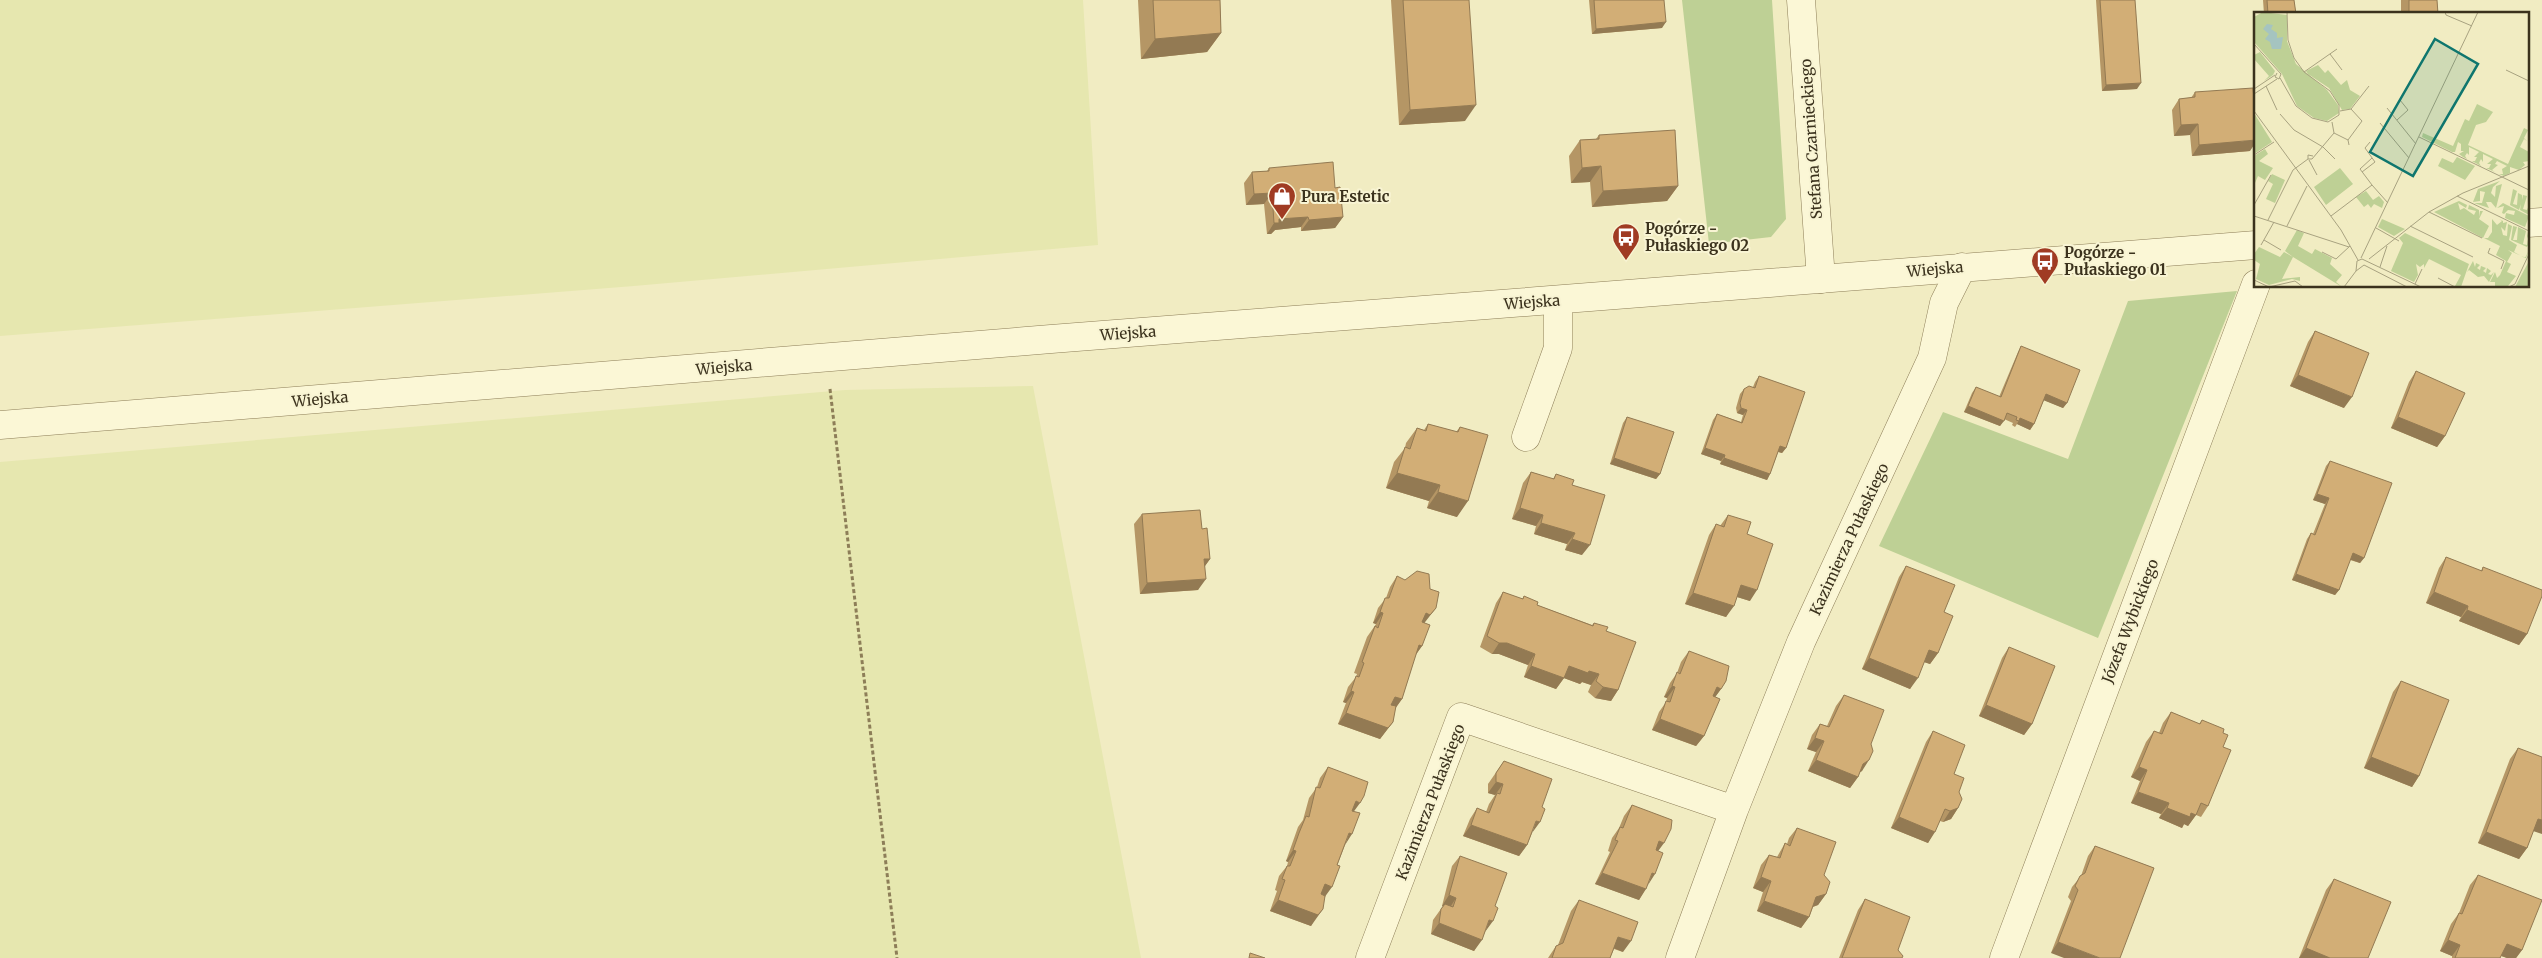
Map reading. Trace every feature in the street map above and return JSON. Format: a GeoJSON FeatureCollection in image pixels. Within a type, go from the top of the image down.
{"type":"FeatureCollection","features":[{"type":"Feature","properties":{"kind":"street","name":"Stefana Czarnieckiego"},"geometry":{"type":"LineString","coordinates":[[1801,0],[1821,279]]}},
{"type":"Feature","properties":{"kind":"street","name":"Wiejska"},"geometry":{"type":"LineString","coordinates":[[0,425],[2254,245]]}},
{"type":"Feature","properties":{"kind":"street","name":"Kazimierza Pułaskiego"},"geometry":{"type":"LineString","coordinates":[[1680,958],[1734,810],[1801,642],[1932,358],[1944,303],[1962,267]]}},
{"type":"Feature","properties":{"kind":"street","name":"Józefa Wybickiego"},"geometry":{"type":"LineString","coordinates":[[2004,958],[2255,288]]}},
{"type":"Feature","properties":{"kind":"street"},"geometry":{"type":"LineString","coordinates":[[1526,436],[1558,348],[1558,300]]}},
{"type":"Feature","properties":{"kind":"street","name":"Kazimierza Pułaskiego"},"geometry":{"type":"LineString","coordinates":[[1370,958],[1461,717],[1734,810]]}},
{"type":"Feature","properties":{"kind":"path"},"geometry":{"type":"LineString","coordinates":[[825,359],[897,958]]}},
{"type":"Feature","properties":{"kind":"green space"},"geometry":{"type":"Polygon","coordinates":[[[0,0],[1083,0],[1098,245],[634,286],[0,336],[0,0]]]}},
{"type":"Feature","properties":{"kind":"green space"},"geometry":{"type":"Polygon","coordinates":[[[1682,0],[1772,0],[1786,219],[1771,237],[1709,244],[1682,0]]]}},
{"type":"Feature","properties":{"kind":"green space"},"geometry":{"type":"Polygon","coordinates":[[[2237,291],[2098,638],[1879,546],[1943,412],[2068,459],[2128,301],[2237,291]]]}},
{"type":"Feature","properties":{"kind":"green space"},"geometry":{"type":"Polygon","coordinates":[[[1033,386],[1141,958],[0,958],[0,462],[845,390],[1033,386]]]}},
{"type":"Feature","properties":{"kind":"building"},"geometry":{"type":"Polygon","coordinates":[[[1153,0],[1220,0],[1221,33],[1155,39],[1153,0]]]}},
{"type":"Feature","properties":{"kind":"building"},"geometry":{"type":"Polygon","coordinates":[[[1403,0],[1469,0],[1476,105],[1410,110],[1403,0]]]}},
{"type":"Feature","properties":{"kind":"building"},"geometry":{"type":"Polygon","coordinates":[[[1594,0],[1664,0],[1666,22],[1596,29],[1594,0]]]}},
{"type":"Feature","properties":{"kind":"building"},"geometry":{"type":"Polygon","coordinates":[[[2100,0],[2135,0],[2141,83],[2106,85],[2100,0]]]}},
{"type":"Feature","properties":{"kind":"building"},"geometry":{"type":"Polygon","coordinates":[[[2267,0],[2294,0],[2296,12],[2268,12],[2267,0]]]}},
{"type":"Feature","properties":{"kind":"building"},"geometry":{"type":"Polygon","coordinates":[[[2409,0],[2437,0],[2438,12],[2409,12],[2409,0]]]}},
{"type":"Feature","properties":{"kind":"building"},"geometry":{"type":"Polygon","coordinates":[[[2253,88],[2254,140],[2199,145],[2198,124],[2181,125],[2179,99],[2195,97],[2195,92],[2253,88]]]}},
{"type":"Feature","properties":{"kind":"building"},"geometry":{"type":"Polygon","coordinates":[[[1675,130],[1678,186],[1603,191],[1601,166],[1582,168],[1580,140],[1599,139],[1599,135],[1675,130]]]}},
{"type":"Feature","properties":{"kind":"building"},"geometry":{"type":"Polygon","coordinates":[[[1333,162],[1335,188],[1340,187],[1343,217],[1309,220],[1308,217],[1279,219],[1279,223],[1274,223],[1272,193],[1254,194],[1252,172],[1269,171],[1269,168],[1333,162]]]}},
{"type":"Feature","properties":{"kind":"building"},"geometry":{"type":"Polygon","coordinates":[[[2315,331],[2369,353],[2352,397],[2298,375],[2315,331]]]}},
{"type":"Feature","properties":{"kind":"building"},"geometry":{"type":"Polygon","coordinates":[[[2021,346],[2080,370],[2067,403],[2046,394],[2034,424],[2020,418],[2019,421],[2016,420],[2017,417],[2007,413],[2004,421],[1968,406],[1976,387],[2001,397],[2021,346]]]}},
{"type":"Feature","properties":{"kind":"building"},"geometry":{"type":"Polygon","coordinates":[[[2416,371],[2465,393],[2445,436],[2398,417],[2416,371]]]}},
{"type":"Feature","properties":{"kind":"building"},"geometry":{"type":"Polygon","coordinates":[[[1759,376],[1805,392],[1786,448],[1780,446],[1770,474],[1724,458],[1725,455],[1705,448],[1717,414],[1742,423],[1747,410],[1741,408],[1740,403],[1744,389],[1749,386],[1755,388],[1759,376]]]}},
{"type":"Feature","properties":{"kind":"building"},"geometry":{"type":"Polygon","coordinates":[[[1627,417],[1674,432],[1660,474],[1614,458],[1627,417]]]}},
{"type":"Feature","properties":{"kind":"building"},"geometry":{"type":"Polygon","coordinates":[[[1428,424],[1458,432],[1460,427],[1488,435],[1468,501],[1438,492],[1440,485],[1397,473],[1405,447],[1410,449],[1417,428],[1426,431],[1428,424]]]}},
{"type":"Feature","properties":{"kind":"building"},"geometry":{"type":"Polygon","coordinates":[[[2330,461],[2392,483],[2364,558],[2353,553],[2339,590],[2296,574],[2311,533],[2315,535],[2329,498],[2317,494],[2330,461]]]}},
{"type":"Feature","properties":{"kind":"building"},"geometry":{"type":"Polygon","coordinates":[[[1531,472],[1554,479],[1556,474],[1574,480],[1572,485],[1605,495],[1590,545],[1572,539],[1575,533],[1541,523],[1543,515],[1520,508],[1531,472]]]}},
{"type":"Feature","properties":{"kind":"building"},"geometry":{"type":"Polygon","coordinates":[[[1200,510],[1202,529],[1207,528],[1210,559],[1204,559],[1206,579],[1147,583],[1142,514],[1200,510]]]}},
{"type":"Feature","properties":{"kind":"building"},"geometry":{"type":"Polygon","coordinates":[[[1728,515],[1751,522],[1747,534],[1773,544],[1757,590],[1741,585],[1734,606],[1693,593],[1716,524],[1724,527],[1728,515]]]}},
{"type":"Feature","properties":{"kind":"building"},"geometry":{"type":"Polygon","coordinates":[[[2446,557],[2482,571],[2483,567],[2542,590],[2542,596],[2527,634],[2467,610],[2468,606],[2434,592],[2446,557]]]}},
{"type":"Feature","properties":{"kind":"building"},"geometry":{"type":"Polygon","coordinates":[[[1906,566],[1955,585],[1944,612],[1953,616],[1938,653],[1929,650],[1918,678],[1869,658],[1906,566]]]}},
{"type":"Feature","properties":{"kind":"building"},"geometry":{"type":"Polygon","coordinates":[[[1417,571],[1429,574],[1430,589],[1439,592],[1436,608],[1430,615],[1426,613],[1422,622],[1430,625],[1422,646],[1419,645],[1402,699],[1395,697],[1391,705],[1396,706],[1393,722],[1388,728],[1346,713],[1354,692],[1351,691],[1356,676],[1359,677],[1364,663],[1362,662],[1375,626],[1378,628],[1383,613],[1380,612],[1385,598],[1389,598],[1397,576],[1405,580],[1417,571]]]}},
{"type":"Feature","properties":{"kind":"building"},"geometry":{"type":"Polygon","coordinates":[[[1503,592],[1523,599],[1524,596],[1538,602],[1537,605],[1593,626],[1594,623],[1608,627],[1606,631],[1636,642],[1618,690],[1603,687],[1596,681],[1599,674],[1589,671],[1588,673],[1569,666],[1564,678],[1531,666],[1535,654],[1507,643],[1499,643],[1487,636],[1503,592]]]}},
{"type":"Feature","properties":{"kind":"building"},"geometry":{"type":"Polygon","coordinates":[[[2009,647],[2055,666],[2032,724],[1986,705],[2009,647]]]}},
{"type":"Feature","properties":{"kind":"building"},"geometry":{"type":"Polygon","coordinates":[[[1689,651],[1729,666],[1726,681],[1721,689],[1717,687],[1713,696],[1720,699],[1704,736],[1660,719],[1666,701],[1670,702],[1675,687],[1672,686],[1677,672],[1680,674],[1689,651]]]}},
{"type":"Feature","properties":{"kind":"building"},"geometry":{"type":"Polygon","coordinates":[[[2401,681],[2449,700],[2419,776],[2371,757],[2401,681]]]}},
{"type":"Feature","properties":{"kind":"building"},"geometry":{"type":"Polygon","coordinates":[[[1844,695],[1884,710],[1871,744],[1873,751],[1869,760],[1863,764],[1858,777],[1816,760],[1824,741],[1815,738],[1820,724],[1829,727],[1844,695]]]}},
{"type":"Feature","properties":{"kind":"building"},"geometry":{"type":"Polygon","coordinates":[[[2171,712],[2200,724],[2202,720],[2224,729],[2223,733],[2228,735],[2223,747],[2231,750],[2208,806],[2201,803],[2196,815],[2191,813],[2190,817],[2167,808],[2169,803],[2138,792],[2147,770],[2139,767],[2154,731],[2162,734],[2171,712]]]}},
{"type":"Feature","properties":{"kind":"building"},"geometry":{"type":"Polygon","coordinates":[[[1933,731],[1965,745],[1954,774],[1964,778],[1959,792],[1962,799],[1958,808],[1950,811],[1945,809],[1935,832],[1899,817],[1933,731]]]}},
{"type":"Feature","properties":{"kind":"building"},"geometry":{"type":"Polygon","coordinates":[[[2518,748],[2542,757],[2542,820],[2538,819],[2527,848],[2486,832],[2518,748]]]}},
{"type":"Feature","properties":{"kind":"building"},"geometry":{"type":"Polygon","coordinates":[[[1504,761],[1552,779],[1542,807],[1545,809],[1540,822],[1536,821],[1527,845],[1471,825],[1477,808],[1489,813],[1497,793],[1500,794],[1503,784],[1496,782],[1496,773],[1504,761]]]}},
{"type":"Feature","properties":{"kind":"building"},"geometry":{"type":"Polygon","coordinates":[[[1328,767],[1368,782],[1364,796],[1360,803],[1356,801],[1352,811],[1360,813],[1352,834],[1349,833],[1337,865],[1340,866],[1332,887],[1325,884],[1321,894],[1325,896],[1323,909],[1318,915],[1278,900],[1285,880],[1282,879],[1296,851],[1293,850],[1299,833],[1306,816],[1309,817],[1316,787],[1320,788],[1328,767]]]}},
{"type":"Feature","properties":{"kind":"building"},"geometry":{"type":"Polygon","coordinates":[[[1632,805],[1672,820],[1671,829],[1664,843],[1659,841],[1656,850],[1663,853],[1655,874],[1652,873],[1646,889],[1602,873],[1618,841],[1615,840],[1620,827],[1623,828],[1632,805]]]}},
{"type":"Feature","properties":{"kind":"building"},"geometry":{"type":"Polygon","coordinates":[[[1797,828],[1836,842],[1824,875],[1830,882],[1826,894],[1816,897],[1809,917],[1764,901],[1771,881],[1761,877],[1769,855],[1780,858],[1785,843],[1790,846],[1797,828]]]}},
{"type":"Feature","properties":{"kind":"building"},"geometry":{"type":"Polygon","coordinates":[[[2095,846],[2154,868],[2120,958],[2100,958],[2058,942],[2078,890],[2075,886],[2080,876],[2085,873],[2095,846]]]}},
{"type":"Feature","properties":{"kind":"building"},"geometry":{"type":"Polygon","coordinates":[[[1460,856],[1507,873],[1495,906],[1498,908],[1493,921],[1489,920],[1482,940],[1439,923],[1441,909],[1445,904],[1453,907],[1456,898],[1449,895],[1460,856]]]}},
{"type":"Feature","properties":{"kind":"building"},"geometry":{"type":"Polygon","coordinates":[[[2478,875],[2542,900],[2522,950],[2507,944],[2500,958],[2455,958],[2460,945],[2448,940],[2459,913],[2462,914],[2478,875]]]}},
{"type":"Feature","properties":{"kind":"building"},"geometry":{"type":"Polygon","coordinates":[[[2334,879],[2391,902],[2368,958],[2330,958],[2306,948],[2334,879]]]}},
{"type":"Feature","properties":{"kind":"building"},"geometry":{"type":"Polygon","coordinates":[[[1865,899],[1910,917],[1898,950],[1903,956],[1902,958],[1842,958],[1865,899]]]}},
{"type":"Feature","properties":{"kind":"building"},"geometry":{"type":"Polygon","coordinates":[[[1579,900],[1638,922],[1631,941],[1618,937],[1610,958],[1552,958],[1556,946],[1563,943],[1579,900]]]}},
{"type":"Feature","properties":{"kind":"building"},"geometry":{"type":"Polygon","coordinates":[[[1250,953],[1265,958],[1249,958],[1250,953]]]}},
{"type":"Feature","properties":{"kind":"place","name":"Pura Estetic"},"geometry":{"type":"Point","coordinates":[1282,220]}},
{"type":"Feature","properties":{"kind":"place","name":"Pogórze - Pułaskiego 02"},"geometry":{"type":"Point","coordinates":[1626,261]}},
{"type":"Feature","properties":{"kind":"place","name":"Pogórze - Pułaskiego 01"},"geometry":{"type":"Point","coordinates":[2045,285]}}]}
